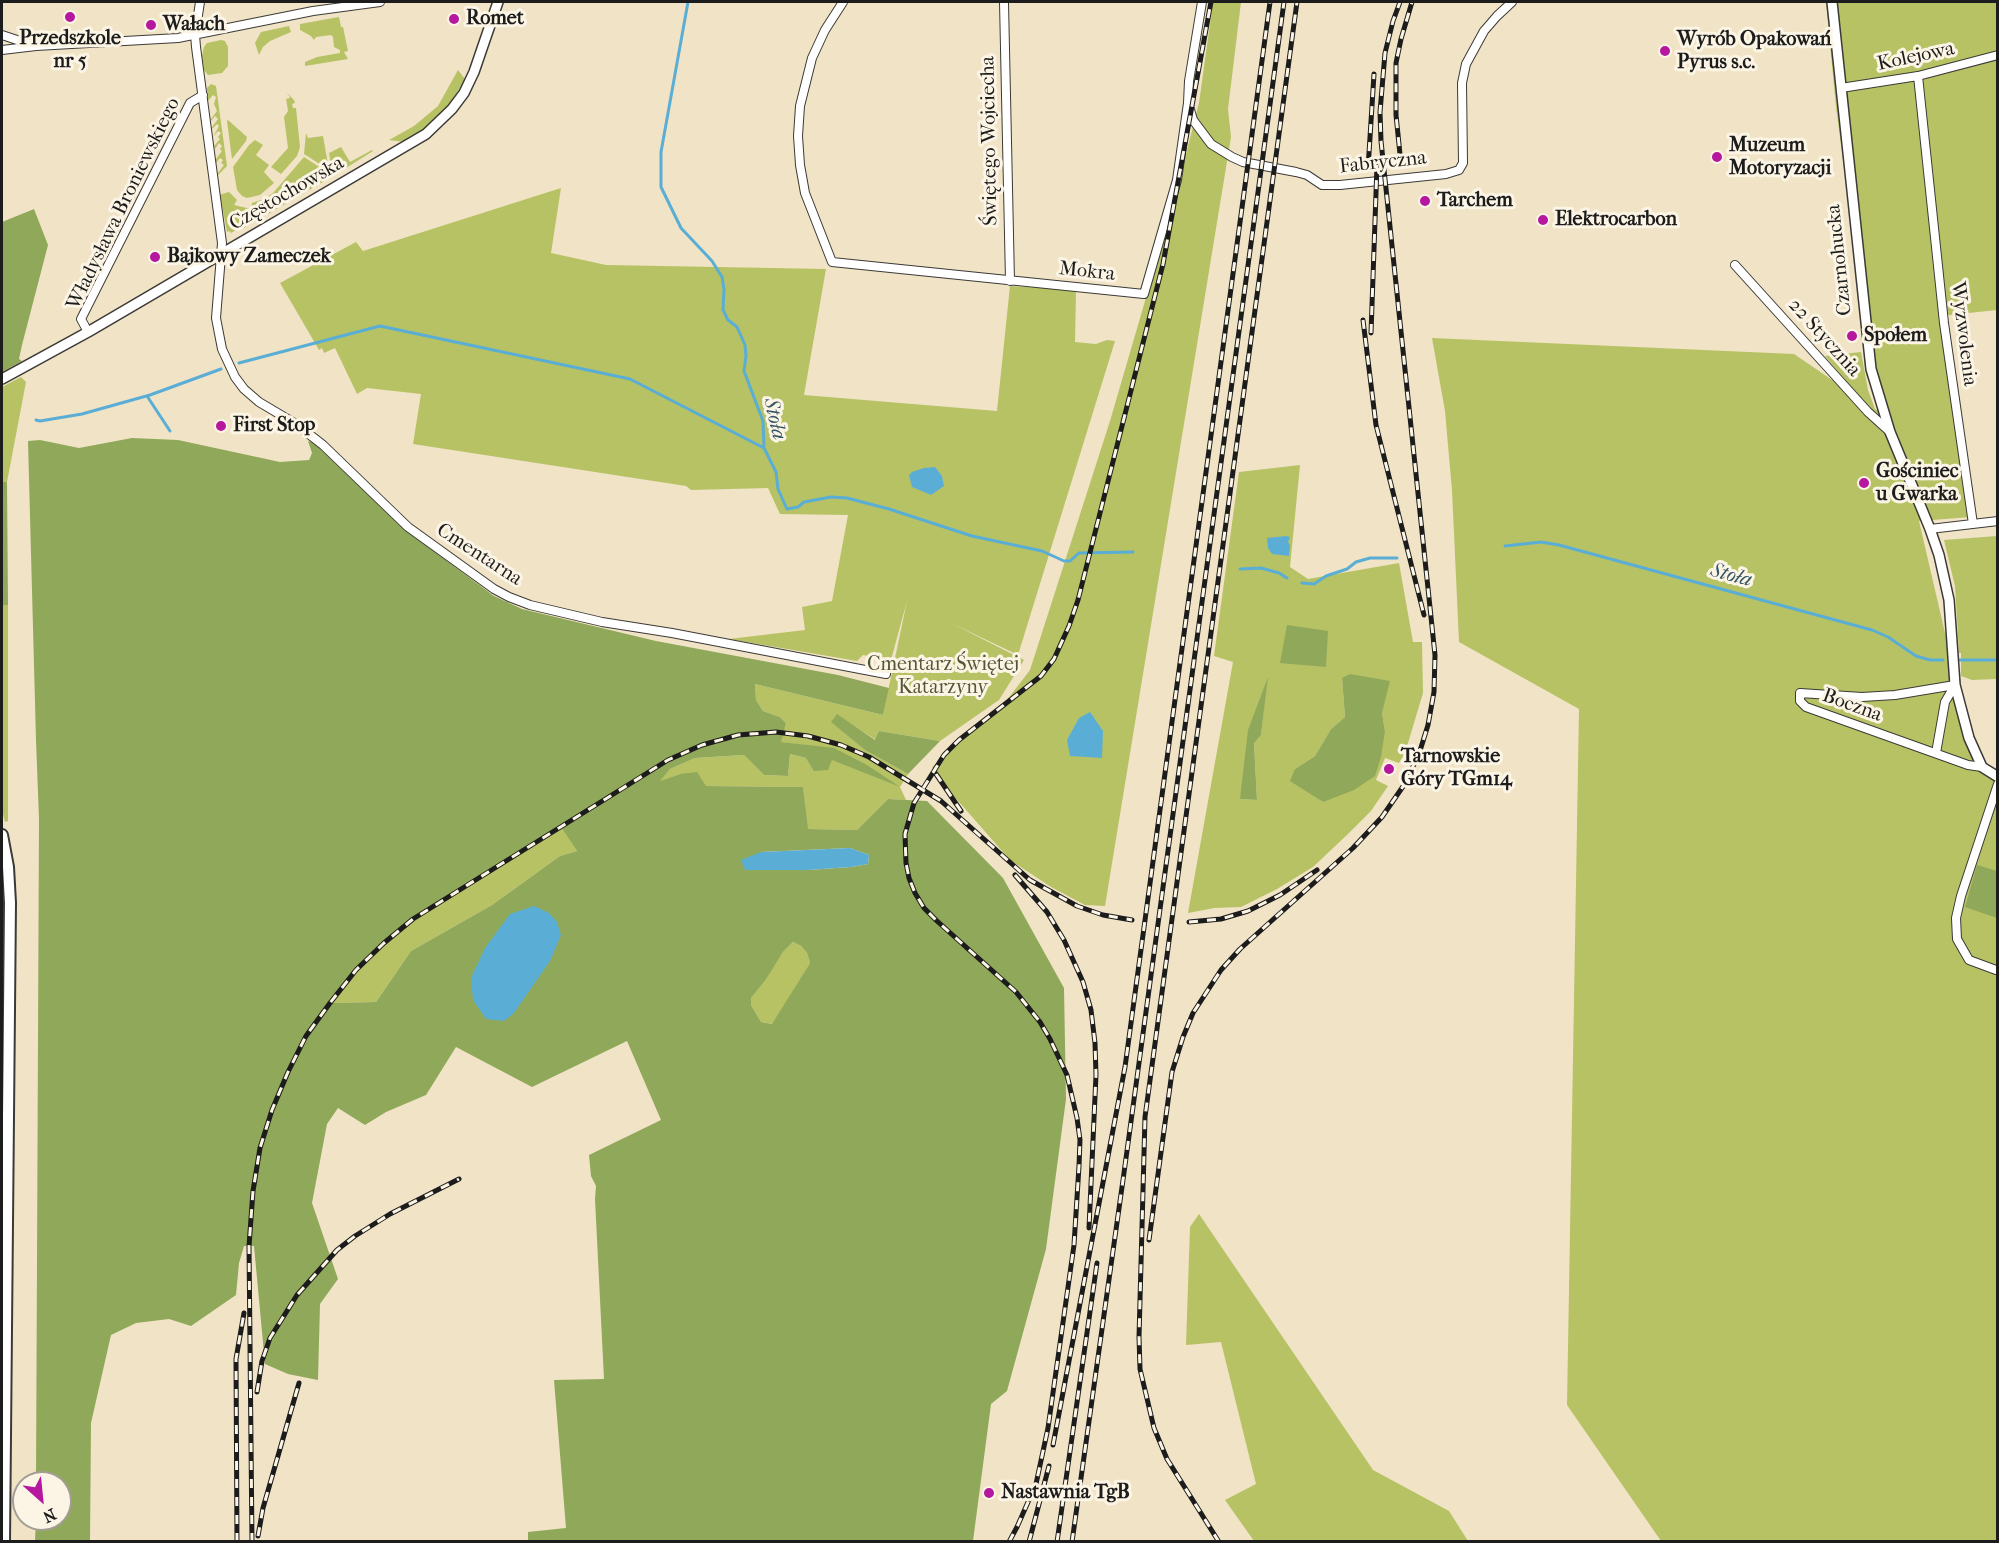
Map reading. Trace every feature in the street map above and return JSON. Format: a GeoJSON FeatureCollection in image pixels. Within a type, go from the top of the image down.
{"type":"FeatureCollection","features":[{"type":"Feature","properties":{"kind":"main road"},"geometry":{"type":"LineString","coordinates":[[2,835],[8,867],[10,903],[4,1542]]}},
{"type":"Feature","properties":{"kind":"street","name":"Władysława Broniewskiego"},"geometry":{"type":"LineString","coordinates":[[200,2],[195,35],[222,237],[222,253]]}},
{"type":"Feature","properties":{"kind":"street"},"geometry":{"type":"LineString","coordinates":[[2,50],[195,35],[313,11],[380,2]]}},
{"type":"Feature","properties":{"kind":"street","name":"Częstochowska"},"geometry":{"type":"LineString","coordinates":[[2,380],[411,143],[439,123],[464,93],[474,72],[498,2]]}},
{"type":"Feature","properties":{"kind":"street","name":"Mokra"},"geometry":{"type":"LineString","coordinates":[[843,2],[825,30],[812,58],[800,106],[798,136],[805,193],[832,262],[1144,294],[1177,180],[1188,103]]}},
{"type":"Feature","properties":{"kind":"street","name":"Świętego Wojciecha"},"geometry":{"type":"LineString","coordinates":[[1004,2],[1010,280]]}},
{"type":"Feature","properties":{"kind":"street","name":"Fabryczna"},"geometry":{"type":"LineString","coordinates":[[1202,2],[1189,81],[1188,103],[1193,120],[1202,134],[1221,151],[1243,162],[1307,176],[1322,185],[1340,185],[1457,171],[1461,168],[1463,163],[1461,97],[1466,64],[1484,31],[1512,2]]}},
{"type":"Feature","properties":{"kind":"street","name":"Czarnohucka"},"geometry":{"type":"LineString","coordinates":[[1832,2],[1871,369],[1890,432],[1939,555],[1949,600],[1955,685],[1969,738],[1982,767]]}},
{"type":"Feature","properties":{"kind":"street"},"geometry":{"type":"LineString","coordinates":[[2,35],[36,46]]}},
{"type":"Feature","properties":{"kind":"street","name":"Kolejowa"},"geometry":{"type":"LineString","coordinates":[[1841,88],[1918,76],[1998,55]]}},
{"type":"Feature","properties":{"kind":"street","name":"Wyzwolenia"},"geometry":{"type":"LineString","coordinates":[[1918,76],[1944,322],[1973,524]]}},
{"type":"Feature","properties":{"kind":"street","name":"Władysława Broniewskiego"},"geometry":{"type":"LineString","coordinates":[[88,332],[81,319],[189,103],[202,95]]}},
{"type":"Feature","properties":{"kind":"street","name":"Cmentarna"},"geometry":{"type":"LineString","coordinates":[[222,253],[216,317],[218,334],[228,364],[244,390],[296,424],[323,445],[408,527],[494,589],[530,605],[602,622],[886,674]]}},
{"type":"Feature","properties":{"kind":"street","name":"22 Stycznia"},"geometry":{"type":"LineString","coordinates":[[1735,265],[1868,412],[1890,432]]}},
{"type":"Feature","properties":{"kind":"street"},"geometry":{"type":"LineString","coordinates":[[1930,529],[1998,521]]}},
{"type":"Feature","properties":{"kind":"street"},"geometry":{"type":"LineString","coordinates":[[1936,753],[1945,702],[1955,685]]}},
{"type":"Feature","properties":{"kind":"street","name":"Boczna"},"geometry":{"type":"LineString","coordinates":[[1955,685],[1895,695],[1862,697],[1800,693],[1800,701],[1806,707],[1968,765],[1982,767]]}},
{"type":"Feature","properties":{"kind":"street"},"geometry":{"type":"LineString","coordinates":[[1982,767],[1998,777]]}},
{"type":"Feature","properties":{"kind":"street"},"geometry":{"type":"LineString","coordinates":[[1996,970],[1969,960],[1957,939],[1956,918],[1961,896],[1998,784]]}},
{"type":"Feature","properties":{"kind":"green space"},"geometry":{"type":"Polygon","coordinates":[[[1213,2],[1241,2],[1228,109],[1231,137],[1105,906],[1085,905],[1051,887],[1010,860],[945,786],[932,767],[1007,700],[1030,670],[1110,421],[1173,205],[1199,103],[1213,2]]]}},
{"type":"Feature","properties":{"kind":"green space"},"geometry":{"type":"Polygon","coordinates":[[[1826,2],[1997,2],[1997,310],[1940,316],[1971,517],[1919,521],[1977,771],[1997,779],[1997,1541],[1661,1541],[1567,1405],[1579,709],[1459,642],[1452,490],[1445,411],[1432,338],[1794,354],[1863,401],[1825,356],[1861,352],[1868,390],[1875,409],[1887,417],[1866,375],[1853,235],[1836,107],[1826,2]]]}},
{"type":"Feature","properties":{"kind":"green space"},"geometry":{"type":"Polygon","coordinates":[[[339,17],[348,51],[344,52],[348,59],[305,66],[305,62],[317,57],[340,53],[340,50],[334,47],[331,35],[316,37],[314,40],[300,30],[300,24],[339,17]]]}},
{"type":"Feature","properties":{"kind":"green space"},"geometry":{"type":"Polygon","coordinates":[[[289,26],[291,32],[270,41],[259,55],[255,43],[261,32],[289,26]]]}},
{"type":"Feature","properties":{"kind":"green space"},"geometry":{"type":"Polygon","coordinates":[[[225,41],[228,47],[228,66],[222,73],[208,75],[204,70],[202,56],[204,47],[207,43],[225,41]]]}},
{"type":"Feature","properties":{"kind":"green space"},"geometry":{"type":"Polygon","coordinates":[[[458,70],[465,79],[447,109],[419,133],[404,142],[389,140],[414,126],[438,106],[458,70]]]}},
{"type":"Feature","properties":{"kind":"green space"},"geometry":{"type":"Polygon","coordinates":[[[211,84],[216,86],[227,166],[218,175],[224,165],[220,158],[216,163],[222,146],[219,143],[215,149],[214,146],[220,139],[218,137],[221,133],[218,131],[213,137],[219,126],[217,124],[212,129],[218,119],[215,116],[211,121],[217,111],[214,104],[216,97],[213,95],[208,101],[207,88],[211,84]]]}},
{"type":"Feature","properties":{"kind":"green space"},"geometry":{"type":"Polygon","coordinates":[[[286,92],[295,103],[292,104],[293,108],[296,108],[300,147],[297,156],[281,174],[271,167],[288,148],[284,117],[288,111],[286,98],[290,97],[286,92]]]}},
{"type":"Feature","properties":{"kind":"green space"},"geometry":{"type":"Polygon","coordinates":[[[227,121],[247,137],[232,159],[227,121]]]}},
{"type":"Feature","properties":{"kind":"green space"},"geometry":{"type":"Polygon","coordinates":[[[306,133],[308,138],[323,136],[329,170],[304,154],[306,133]]]}},
{"type":"Feature","properties":{"kind":"green space"},"geometry":{"type":"Polygon","coordinates":[[[255,140],[263,145],[256,155],[269,165],[264,172],[274,183],[260,195],[247,198],[237,190],[233,167],[255,140]]]}},
{"type":"Feature","properties":{"kind":"green space"},"geometry":{"type":"Polygon","coordinates":[[[341,147],[350,162],[373,151],[335,175],[331,172],[329,153],[341,147]]]}},
{"type":"Feature","properties":{"kind":"green space"},"geometry":{"type":"Polygon","coordinates":[[[304,157],[333,176],[244,228],[243,226],[231,233],[227,232],[220,195],[229,192],[237,200],[234,205],[251,209],[252,203],[273,193],[304,157]]]}},
{"type":"Feature","properties":{"kind":"green space","name":"Cmentarz Świętej Katarzyny"},"geometry":{"type":"Polygon","coordinates":[[[561,188],[551,253],[606,265],[826,269],[804,395],[997,411],[1010,286],[1076,290],[1075,342],[1096,344],[1107,340],[1115,341],[1018,655],[951,623],[1024,660],[999,700],[940,741],[879,731],[876,740],[837,715],[832,722],[865,750],[908,774],[900,787],[906,800],[888,799],[857,830],[807,829],[803,787],[706,786],[680,774],[658,782],[670,769],[695,758],[744,755],[764,775],[788,776],[790,754],[806,758],[831,759],[896,785],[834,749],[780,742],[786,723],[780,717],[763,711],[756,700],[755,684],[883,715],[907,601],[891,660],[863,655],[857,661],[729,639],[805,630],[802,607],[832,601],[848,515],[780,514],[768,488],[691,490],[686,486],[413,444],[421,394],[367,388],[357,394],[335,348],[324,353],[322,348],[319,350],[280,283],[356,242],[363,251],[561,188]]]}},
{"type":"Feature","properties":{"kind":"green space"},"geometry":{"type":"Polygon","coordinates":[[[34,209],[48,245],[22,345],[19,359],[22,361],[2,372],[2,222],[34,209]]]}},
{"type":"Feature","properties":{"kind":"green space"},"geometry":{"type":"Polygon","coordinates":[[[21,377],[26,382],[7,482],[2,482],[2,387],[21,377]]]}},
{"type":"Feature","properties":{"kind":"green space"},"geometry":{"type":"Polygon","coordinates":[[[132,438],[178,440],[280,462],[309,460],[312,453],[308,441],[314,443],[405,530],[494,596],[522,609],[656,641],[838,675],[889,688],[883,715],[755,684],[756,700],[763,711],[780,717],[786,723],[781,742],[834,748],[867,765],[900,787],[832,760],[828,770],[814,771],[806,758],[790,754],[788,776],[764,775],[744,755],[695,758],[670,769],[660,781],[680,774],[697,772],[706,786],[803,787],[808,829],[857,830],[888,799],[927,801],[1003,878],[1064,988],[1066,1099],[1046,1249],[1007,1391],[991,1404],[973,1541],[528,1541],[528,1532],[566,1528],[554,1380],[604,1379],[596,1186],[591,1176],[589,1155],[661,1120],[627,1041],[532,1087],[456,1047],[426,1095],[386,1112],[365,1125],[338,1108],[327,1124],[312,1203],[338,1279],[320,1304],[318,1380],[288,1374],[265,1364],[254,1246],[244,1246],[239,1263],[236,1295],[191,1326],[169,1319],[136,1323],[111,1335],[91,1423],[90,1541],[35,1541],[35,1531],[72,1531],[72,1471],[36,1471],[39,819],[28,441],[40,440],[79,448],[132,438]],[[561,827],[413,919],[356,970],[330,1003],[376,1002],[411,951],[492,905],[560,856],[577,851],[561,827]],[[850,848],[761,852],[808,870],[868,864],[869,855],[850,848]],[[793,942],[783,952],[751,998],[751,1005],[761,1022],[772,1024],[810,963],[807,953],[793,942]]]}},
{"type":"Feature","properties":{"kind":"green space"},"geometry":{"type":"Polygon","coordinates":[[[1300,465],[1290,567],[1308,579],[1399,563],[1413,642],[1422,642],[1423,693],[1405,753],[1399,763],[1385,758],[1376,780],[1388,786],[1371,811],[1313,867],[1241,907],[1214,908],[1188,913],[1233,662],[1214,656],[1239,472],[1300,465]],[[1342,678],[1345,717],[1331,729],[1315,756],[1295,769],[1313,795],[1323,802],[1385,731],[1382,713],[1342,678]],[[1267,680],[1240,799],[1257,800],[1254,742],[1261,735],[1267,680]]]}},
{"type":"Feature","properties":{"kind":"green space"},"geometry":{"type":"Polygon","coordinates":[[[2,482],[7,482],[8,605],[2,605],[2,482]]]}},
{"type":"Feature","properties":{"kind":"green space"},"geometry":{"type":"Polygon","coordinates":[[[1997,536],[1997,679],[1972,680],[1961,676],[1955,586],[1944,540],[1997,536]]]}},
{"type":"Feature","properties":{"kind":"green space"},"geometry":{"type":"Polygon","coordinates":[[[2,605],[8,605],[8,821],[5,822],[2,810],[2,605]]]}},
{"type":"Feature","properties":{"kind":"green space"},"geometry":{"type":"Polygon","coordinates":[[[1287,625],[1328,631],[1326,667],[1280,663],[1287,625]]]}},
{"type":"Feature","properties":{"kind":"green space"},"geometry":{"type":"Polygon","coordinates":[[[1350,674],[1390,681],[1382,713],[1385,731],[1381,757],[1375,776],[1354,790],[1323,802],[1290,781],[1295,769],[1315,756],[1331,729],[1345,717],[1342,678],[1350,674]]]}},
{"type":"Feature","properties":{"kind":"green space"},"geometry":{"type":"Polygon","coordinates":[[[1268,677],[1261,735],[1254,743],[1257,800],[1240,799],[1248,730],[1268,677]]]}},
{"type":"Feature","properties":{"kind":"green space"},"geometry":{"type":"Polygon","coordinates":[[[837,714],[875,740],[879,731],[940,741],[908,774],[865,750],[831,722],[837,714]]]}},
{"type":"Feature","properties":{"kind":"green space"},"geometry":{"type":"Polygon","coordinates":[[[561,826],[577,851],[560,856],[492,905],[411,951],[376,1002],[330,1003],[356,970],[413,919],[561,826]]]}},
{"type":"Feature","properties":{"kind":"green space"},"geometry":{"type":"Polygon","coordinates":[[[1977,865],[1997,871],[1997,918],[1965,907],[1977,865]]]}},
{"type":"Feature","properties":{"kind":"green space"},"geometry":{"type":"Polygon","coordinates":[[[793,942],[807,953],[810,963],[773,1024],[761,1022],[751,1005],[751,998],[783,952],[793,942]]]}},
{"type":"Feature","properties":{"kind":"green space"},"geometry":{"type":"Polygon","coordinates":[[[1199,1214],[1373,1470],[1449,1511],[1468,1541],[1254,1541],[1225,1500],[1256,1484],[1221,1342],[1186,1345],[1190,1227],[1199,1214]]]}},
{"type":"Feature","properties":{"kind":"water"},"geometry":{"type":"Polygon","coordinates":[[[935,467],[942,476],[944,486],[931,495],[912,487],[909,475],[912,472],[935,467]]]}},
{"type":"Feature","properties":{"kind":"water"},"geometry":{"type":"Polygon","coordinates":[[[1290,537],[1289,556],[1272,554],[1268,548],[1267,538],[1290,537]]]}},
{"type":"Feature","properties":{"kind":"water"},"geometry":{"type":"Polygon","coordinates":[[[1090,712],[1103,731],[1102,758],[1070,756],[1067,740],[1079,718],[1090,712]]]}},
{"type":"Feature","properties":{"kind":"water"},"geometry":{"type":"Polygon","coordinates":[[[850,848],[869,855],[868,864],[808,870],[745,870],[741,860],[761,852],[850,848]]]}},
{"type":"Feature","properties":{"kind":"water"},"geometry":{"type":"Polygon","coordinates":[[[534,906],[549,913],[557,922],[561,935],[550,961],[514,1013],[504,1021],[486,1019],[473,1000],[471,978],[485,948],[510,914],[534,906]]]}},
{"type":"Feature","properties":{"kind":"waterway","name":"Stoła"},"geometry":{"type":"LineString","coordinates":[[688,2],[661,152],[661,187],[681,228],[712,261],[722,277],[723,310],[728,320],[737,327],[745,345],[744,371],[763,421],[764,448],[776,472],[778,489],[787,509],[798,507],[804,502],[831,497],[847,498],[972,536],[1042,551],[1064,561],[1070,561],[1079,553],[1133,552]]}},
{"type":"Feature","properties":{"kind":"waterway"},"geometry":{"type":"LineString","coordinates":[[239,363],[380,326],[630,379],[764,448]]}},
{"type":"Feature","properties":{"kind":"waterway"},"geometry":{"type":"LineString","coordinates":[[36,420],[82,414],[150,395],[221,369]]}},
{"type":"Feature","properties":{"kind":"waterway"},"geometry":{"type":"LineString","coordinates":[[147,396],[170,431]]}},
{"type":"Feature","properties":{"kind":"waterway","name":"Stoła"},"geometry":{"type":"LineString","coordinates":[[1505,546],[1541,542],[1559,545],[1872,630],[1888,637],[1916,656],[1930,660],[1943,660]]}},
{"type":"Feature","properties":{"kind":"waterway","name":"Stoła"},"geometry":{"type":"LineString","coordinates":[[1302,583],[1314,584],[1326,576],[1347,569],[1356,562],[1370,558],[1397,558]]}},
{"type":"Feature","properties":{"kind":"waterway","name":"Stoła"},"geometry":{"type":"LineString","coordinates":[[1240,569],[1261,568],[1287,578]]}},
{"type":"Feature","properties":{"kind":"waterway","name":"Stoła"},"geometry":{"type":"LineString","coordinates":[[1960,660],[1998,660]]}},
{"type":"Feature","properties":{"kind":"railway"},"geometry":{"type":"LineString","coordinates":[[1009,1542],[1036,1484],[1048,1428],[1074,1245],[1080,1140],[1077,1118],[1067,1075],[1040,1022],[1016,992],[924,908],[909,878],[905,834],[914,803],[944,755],[959,740],[1041,676],[1054,659],[1069,626],[1078,600],[1163,264],[1211,2]]}},
{"type":"Feature","properties":{"kind":"railway"},"geometry":{"type":"LineString","coordinates":[[1053,1445],[1125,1067],[1270,2]]}},
{"type":"Feature","properties":{"kind":"railway"},"geometry":{"type":"LineString","coordinates":[[1072,1542],[1284,2]]}},
{"type":"Feature","properties":{"kind":"railway"},"geometry":{"type":"LineString","coordinates":[[1219,1542],[1167,1459],[1154,1428],[1140,1369],[1145,1117],[1297,2]]}},
{"type":"Feature","properties":{"kind":"railway"},"geometry":{"type":"LineString","coordinates":[[1149,1240],[1172,1072],[1193,1013],[1221,970],[1240,949],[1353,848],[1382,817],[1404,785],[1419,754],[1428,725],[1434,692],[1435,655],[1381,141],[1380,112],[1385,53],[1400,2]]}},
{"type":"Feature","properties":{"kind":"railway"},"geometry":{"type":"LineString","coordinates":[[1401,164],[1396,115],[1396,63],[1412,2]]}},
{"type":"Feature","properties":{"kind":"railway"},"geometry":{"type":"LineString","coordinates":[[1368,169],[1374,74]]}},
{"type":"Feature","properties":{"kind":"railway"},"geometry":{"type":"LineString","coordinates":[[1371,333],[1377,165]]}},
{"type":"Feature","properties":{"kind":"railway"},"geometry":{"type":"LineString","coordinates":[[1363,320],[1376,425],[1424,615]]}},
{"type":"Feature","properties":{"kind":"railway"},"geometry":{"type":"LineString","coordinates":[[252,1542],[249,1246],[253,1191],[260,1148],[272,1110],[306,1036],[356,970],[413,919],[668,760],[702,745],[738,735],[776,732],[808,736],[841,745],[869,757],[941,801],[1030,880],[1077,906],[1103,915],[1132,920]]}},
{"type":"Feature","properties":{"kind":"railway"},"geometry":{"type":"LineString","coordinates":[[936,774],[961,811]]}},
{"type":"Feature","properties":{"kind":"railway"},"geometry":{"type":"LineString","coordinates":[[1189,922],[1221,919],[1248,911],[1280,895],[1317,870]]}},
{"type":"Feature","properties":{"kind":"railway"},"geometry":{"type":"LineString","coordinates":[[1015,875],[1047,912],[1064,940],[1083,982],[1091,1010],[1096,1075],[1089,1228]]}},
{"type":"Feature","properties":{"kind":"railway"},"geometry":{"type":"LineString","coordinates":[[257,1392],[262,1361],[270,1338],[297,1295],[337,1250],[390,1214],[459,1179]]}},
{"type":"Feature","properties":{"kind":"railway"},"geometry":{"type":"LineString","coordinates":[[1057,1542],[1097,1263]]}},
{"type":"Feature","properties":{"kind":"railway"},"geometry":{"type":"LineString","coordinates":[[237,1542],[236,1359],[244,1313]]}},
{"type":"Feature","properties":{"kind":"railway"},"geometry":{"type":"LineString","coordinates":[[258,1536],[263,1508],[299,1383]]}},
{"type":"Feature","properties":{"kind":"railway"},"geometry":{"type":"LineString","coordinates":[[1029,1542],[1049,1466]]}},
{"type":"Feature","properties":{"kind":"place","name":"Przedszkole nr 5"},"geometry":{"type":"Point","coordinates":[70,17]}},
{"type":"Feature","properties":{"kind":"place","name":"Romet"},"geometry":{"type":"Point","coordinates":[454,19]}},
{"type":"Feature","properties":{"kind":"place","name":"Wałach"},"geometry":{"type":"Point","coordinates":[151,25]}},
{"type":"Feature","properties":{"kind":"place","name":"Wyrób Opakowań Pyrus s.c."},"geometry":{"type":"Point","coordinates":[1665,51]}},
{"type":"Feature","properties":{"kind":"place","name":"Muzeum Motoryzacji"},"geometry":{"type":"Point","coordinates":[1717,157]}},
{"type":"Feature","properties":{"kind":"place","name":"Tarchem"},"geometry":{"type":"Point","coordinates":[1425,201]}},
{"type":"Feature","properties":{"kind":"place","name":"Elektrocarbon"},"geometry":{"type":"Point","coordinates":[1543,220]}},
{"type":"Feature","properties":{"kind":"place","name":"Bajkowy Zameczek"},"geometry":{"type":"Point","coordinates":[155,257]}},
{"type":"Feature","properties":{"kind":"place","name":"Społem"},"geometry":{"type":"Point","coordinates":[1852,336]}},
{"type":"Feature","properties":{"kind":"place","name":"First Stop"},"geometry":{"type":"Point","coordinates":[221,426]}},
{"type":"Feature","properties":{"kind":"place","name":"Gościniec u Gwarka"},"geometry":{"type":"Point","coordinates":[1864,483]}},
{"type":"Feature","properties":{"kind":"place","name":"Tarnowskie Góry TGm14"},"geometry":{"type":"Point","coordinates":[1389,769]}},
{"type":"Feature","properties":{"kind":"place","name":"Nastawnia TgB"},"geometry":{"type":"Point","coordinates":[989,1493]}}]}
